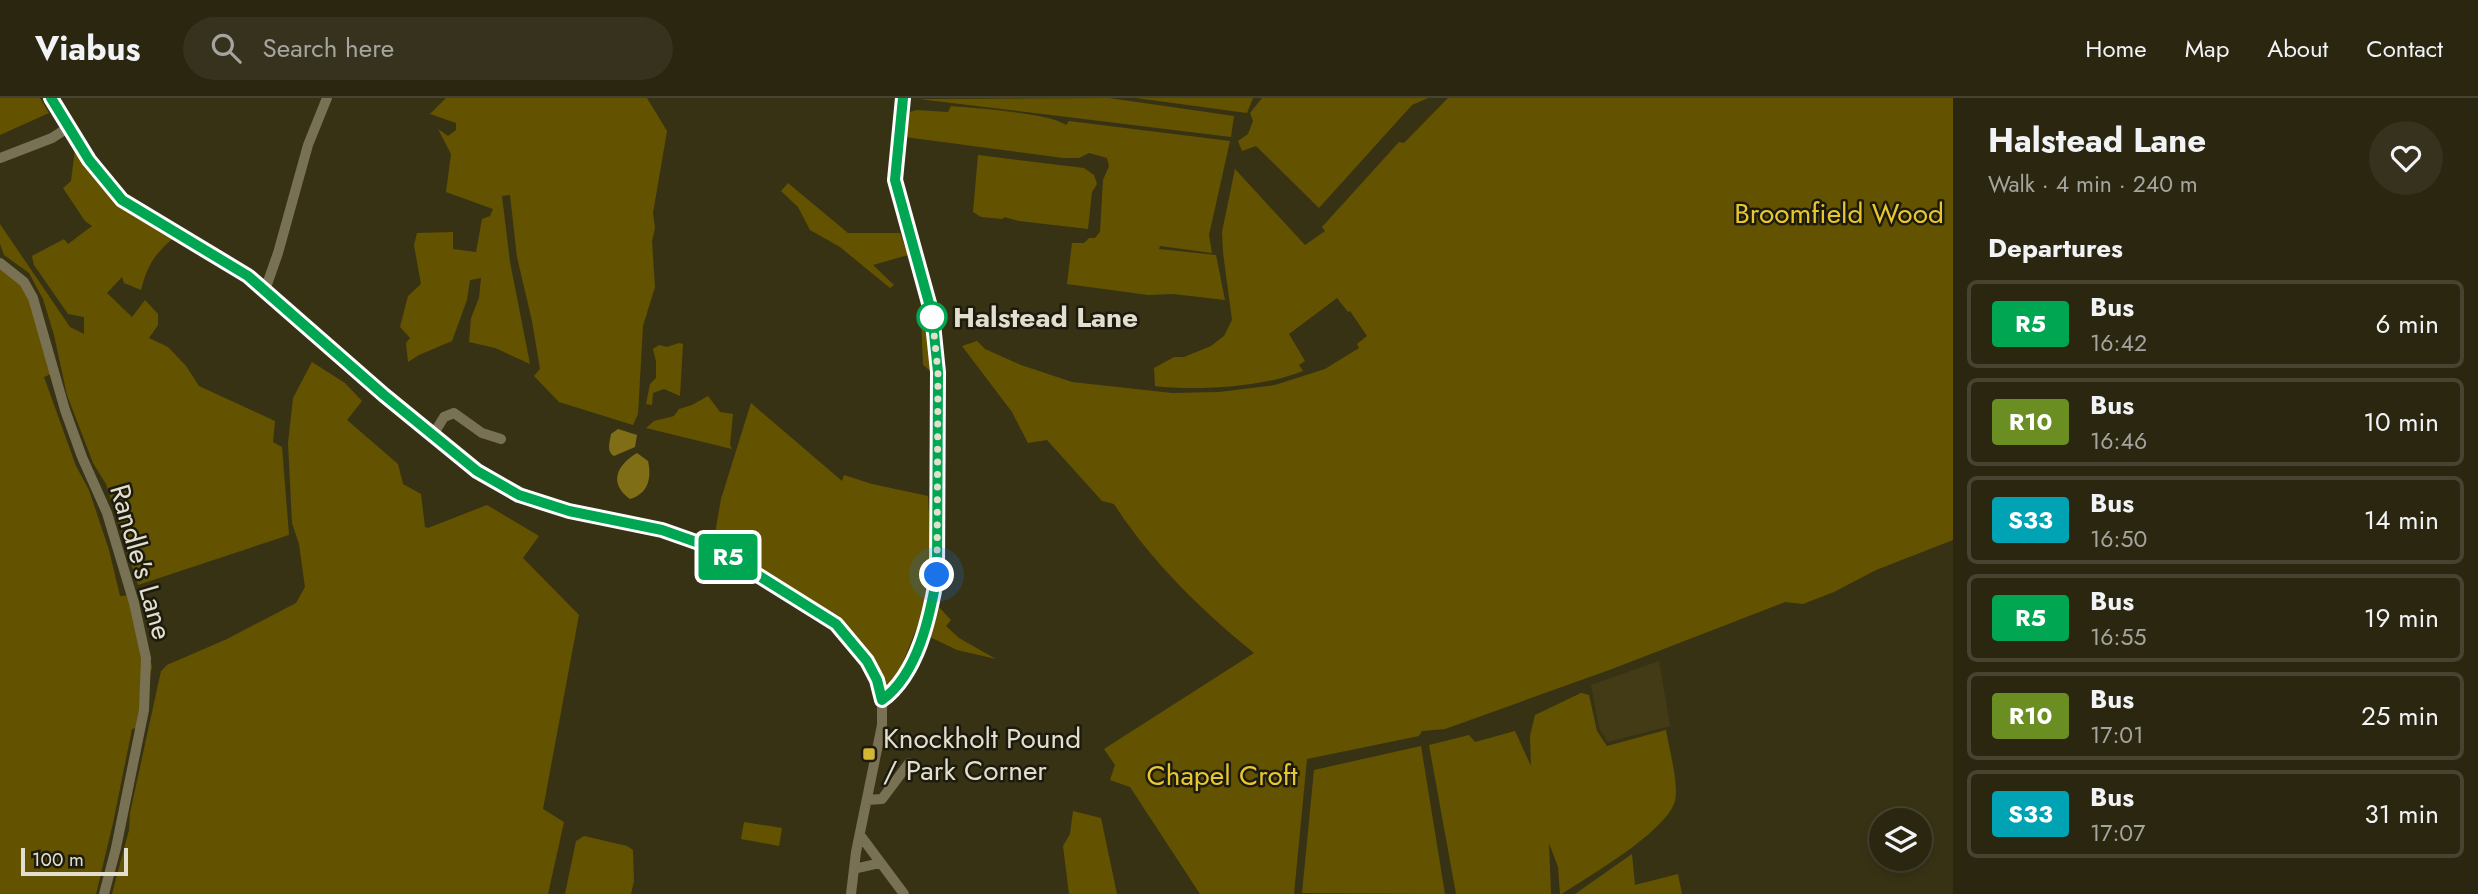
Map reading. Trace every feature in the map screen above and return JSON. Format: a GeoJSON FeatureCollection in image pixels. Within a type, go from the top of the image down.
{"type":"FeatureCollection","features":[{"type":"Feature","properties":{"kind":"street"},"geometry":{"type":"LineString","coordinates":[[51,98],[89,160],[122,200],[248,276],[477,471],[519,495],[569,511],[662,530],[716,549],[836,624],[867,661],[877,680],[882,700],[882,725],[851,894]]}},
{"type":"Feature","properties":{"kind":"street"},"geometry":{"type":"LineString","coordinates":[[265,290],[308,145],[327,98]]}},
{"type":"Feature","properties":{"kind":"street"},"geometry":{"type":"LineString","coordinates":[[882,700],[894,691],[911,663],[933,600],[937,575],[938,372],[932,314],[895,180],[903,98]]}},
{"type":"Feature","properties":{"kind":"street"},"geometry":{"type":"LineString","coordinates":[[0,158],[52,138],[69,127]]}},
{"type":"Feature","properties":{"kind":"street","name":"Randle's Lane"},"geometry":{"type":"LineString","coordinates":[[0,263],[24,282],[33,298],[65,410],[107,513],[134,603],[146,658],[144,710],[104,894]]}},
{"type":"Feature","properties":{"kind":"street"},"geometry":{"type":"LineString","coordinates":[[433,435],[444,417],[454,413],[482,433],[501,439]]}},
{"type":"Feature","properties":{"kind":"street"},"geometry":{"type":"LineString","coordinates":[[867,800],[881,799],[909,763]]}},
{"type":"Feature","properties":{"kind":"street"},"geometry":{"type":"LineString","coordinates":[[860,835],[904,894]]}},
{"type":"Feature","properties":{"kind":"street"},"geometry":{"type":"LineString","coordinates":[[854,869],[880,863]]}},
{"type":"Feature","properties":{"kind":"shaded area"},"geometry":{"type":"Polygon","coordinates":[[[618,429],[637,435],[635,447],[614,456],[610,452],[609,443],[611,434],[618,429]]]}},
{"type":"Feature","properties":{"kind":"shaded area"},"geometry":{"type":"Polygon","coordinates":[[[637,453],[648,461],[649,479],[645,489],[630,499],[619,487],[618,474],[624,463],[637,453]]]}},
{"type":"Feature","properties":{"kind":"shaded area"},"geometry":{"type":"Polygon","coordinates":[[[1659,661],[1670,726],[1608,742],[1599,728],[1591,685],[1659,661]]]}},
{"type":"Feature","properties":{"kind":"green space"},"geometry":{"type":"Polygon","coordinates":[[[0,98],[40,98],[49,113],[0,135],[0,98]]]}},
{"type":"Feature","properties":{"kind":"green space"},"geometry":{"type":"Polygon","coordinates":[[[446,98],[647,98],[667,131],[653,213],[655,287],[643,326],[638,414],[633,425],[559,402],[534,376],[540,369],[517,257],[510,195],[502,196],[510,262],[530,364],[495,348],[469,342],[471,318],[479,298],[481,278],[470,280],[467,300],[452,341],[408,362],[406,343],[410,338],[400,327],[408,296],[421,284],[414,245],[417,233],[453,232],[453,249],[476,252],[482,219],[490,216],[493,209],[446,192],[451,154],[438,129],[448,136],[456,130],[456,123],[430,114],[446,98]]]}},
{"type":"Feature","properties":{"kind":"green space"},"geometry":{"type":"Polygon","coordinates":[[[1109,98],[1234,116],[1231,137],[919,99],[1109,98]]]}},
{"type":"Feature","properties":{"kind":"green space"},"geometry":{"type":"Polygon","coordinates":[[[1136,98],[1253,98],[1247,113],[1136,98]]]}},
{"type":"Feature","properties":{"kind":"green space"},"geometry":{"type":"Polygon","coordinates":[[[1262,98],[1428,98],[1412,105],[1319,208],[1256,146],[1242,151],[1238,141],[1248,134],[1253,121],[1250,113],[1262,98]]]}},
{"type":"Feature","properties":{"kind":"green space"},"geometry":{"type":"Polygon","coordinates":[[[1448,98],[1953,98],[1953,540],[1876,570],[1834,592],[1803,604],[1785,602],[1612,669],[1445,729],[1422,731],[1419,736],[1307,759],[1294,894],[1200,894],[1130,787],[1110,780],[1115,765],[1104,749],[1254,653],[1178,583],[1144,545],[1114,504],[1102,501],[1047,440],[1028,443],[1012,412],[962,346],[977,341],[985,349],[1021,365],[1072,382],[1172,393],[1219,392],[1275,385],[1325,369],[1359,348],[1357,344],[1367,336],[1350,311],[1348,312],[1337,298],[1289,334],[1305,361],[1299,365],[1303,371],[1250,384],[1190,388],[1155,386],[1154,368],[1174,357],[1184,357],[1211,346],[1224,336],[1232,320],[1222,232],[1235,169],[1305,245],[1325,231],[1322,227],[1399,142],[1404,143],[1448,98]]]}},
{"type":"Feature","properties":{"kind":"green space"},"geometry":{"type":"Polygon","coordinates":[[[951,106],[1029,114],[1066,125],[1069,121],[1230,141],[1209,235],[1212,253],[1160,246],[1159,249],[1216,255],[1225,300],[1173,294],[1148,295],[1067,284],[1072,243],[1084,243],[1089,238],[1095,238],[1100,232],[1103,180],[1109,166],[1107,158],[1089,153],[1079,158],[1063,158],[905,137],[907,113],[916,110],[948,112],[951,106]]]}},
{"type":"Feature","properties":{"kind":"green space"},"geometry":{"type":"Polygon","coordinates":[[[75,149],[81,152],[122,203],[176,236],[153,260],[141,290],[124,283],[122,277],[107,293],[132,317],[145,300],[158,314],[158,325],[149,338],[168,347],[186,366],[199,386],[275,421],[273,442],[282,447],[289,535],[138,585],[106,484],[93,463],[67,395],[43,299],[29,273],[4,255],[0,244],[0,224],[70,327],[84,334],[84,317],[68,314],[34,265],[32,256],[64,239],[68,244],[92,226],[85,221],[63,188],[71,181],[75,149]]]}},
{"type":"Feature","properties":{"kind":"green space"},"geometry":{"type":"Polygon","coordinates":[[[978,155],[1084,168],[1094,175],[1097,184],[1092,192],[1088,229],[1004,217],[981,217],[973,212],[978,155]]]}},
{"type":"Feature","properties":{"kind":"green space"},"geometry":{"type":"Polygon","coordinates":[[[788,183],[848,233],[900,233],[908,255],[873,265],[894,285],[890,288],[840,247],[810,230],[798,207],[781,191],[788,183]]]}},
{"type":"Feature","properties":{"kind":"green space"},"geometry":{"type":"Polygon","coordinates":[[[0,269],[22,285],[31,303],[51,374],[44,377],[76,466],[89,490],[109,550],[120,596],[135,595],[152,667],[137,728],[132,729],[96,894],[0,894],[0,269]]]}},
{"type":"Feature","properties":{"kind":"green space"},"geometry":{"type":"Polygon","coordinates":[[[921,316],[929,318],[933,373],[923,365],[921,316]]]}},
{"type":"Feature","properties":{"kind":"green space"},"geometry":{"type":"Polygon","coordinates":[[[683,344],[680,396],[664,389],[653,393],[652,405],[646,404],[650,384],[656,378],[653,349],[659,345],[667,347],[683,344]]]}},
{"type":"Feature","properties":{"kind":"green space"},"geometry":{"type":"Polygon","coordinates":[[[312,362],[345,383],[362,401],[347,420],[398,464],[403,484],[421,494],[425,527],[487,505],[539,536],[523,558],[579,615],[543,809],[564,822],[548,894],[112,894],[129,830],[130,813],[161,671],[167,665],[227,639],[296,603],[305,587],[299,544],[292,523],[288,443],[293,398],[312,362]]]}},
{"type":"Feature","properties":{"kind":"green space"},"geometry":{"type":"Polygon","coordinates":[[[708,396],[720,412],[733,414],[730,445],[732,449],[646,428],[654,421],[674,416],[679,409],[708,396]]]}},
{"type":"Feature","properties":{"kind":"green space"},"geometry":{"type":"Polygon","coordinates":[[[751,403],[842,481],[844,475],[928,496],[932,573],[929,597],[897,677],[890,686],[883,689],[872,660],[839,616],[713,545],[721,499],[751,403]]]}},
{"type":"Feature","properties":{"kind":"green space"},"geometry":{"type":"Polygon","coordinates":[[[939,607],[951,620],[946,626],[959,638],[996,659],[957,650],[930,637],[939,607]]]}},
{"type":"Feature","properties":{"kind":"green space"},"geometry":{"type":"Polygon","coordinates":[[[1581,693],[1589,695],[1597,731],[1607,746],[1666,730],[1676,785],[1675,801],[1669,813],[1625,852],[1562,894],[1558,867],[1549,843],[1551,894],[1456,894],[1429,745],[1469,735],[1475,742],[1515,731],[1531,766],[1530,736],[1535,715],[1581,693]]]}},
{"type":"Feature","properties":{"kind":"green space"},"geometry":{"type":"Polygon","coordinates":[[[1421,746],[1445,894],[1302,893],[1314,770],[1421,746]]]}},
{"type":"Feature","properties":{"kind":"green space"},"geometry":{"type":"Polygon","coordinates":[[[1073,811],[1101,818],[1117,894],[1069,894],[1063,846],[1070,834],[1073,811]]]}},
{"type":"Feature","properties":{"kind":"green space"},"geometry":{"type":"Polygon","coordinates":[[[744,822],[782,828],[779,846],[741,839],[744,822]]]}},
{"type":"Feature","properties":{"kind":"green space"},"geometry":{"type":"Polygon","coordinates":[[[584,836],[627,846],[633,850],[634,881],[631,894],[565,894],[576,841],[584,836]]]}},
{"type":"Feature","properties":{"kind":"green space"},"geometry":{"type":"Polygon","coordinates":[[[1632,854],[1635,885],[1678,874],[1682,894],[1575,894],[1632,854]]]}},
{"type":"Feature","properties":{"kind":"bus line","name":"R5"},"geometry":{"type":"LineString","coordinates":[[51,98],[89,160],[122,200],[248,276],[384,395],[477,471],[519,495],[569,511],[662,530],[716,549],[836,624],[867,661],[877,680],[882,700],[894,691],[911,663],[933,600],[937,575],[938,372],[932,314],[895,180],[903,98]]}},
{"type":"Feature","properties":{"kind":"place","name":"Halstead Lane"},"geometry":{"type":"Point","coordinates":[932,317]}},
{"type":"Feature","properties":{"kind":"place","name":"Knockholt Pound / Park Corner"},"geometry":{"type":"Point","coordinates":[869,754]}},
{"type":"Feature","properties":{"kind":"route"},"geometry":{"type":"LineString","coordinates":[[932,317],[932,314],[938,372],[937,575]]}},
{"type":"Feature","properties":{"kind":"park label","name":"Broomfield Wood"},"geometry":{"type":"Point","coordinates":[1839,213]}},
{"type":"Feature","properties":{"kind":"park label","name":"Chapel Croft"},"geometry":{"type":"Point","coordinates":[1222,775]}}]}
